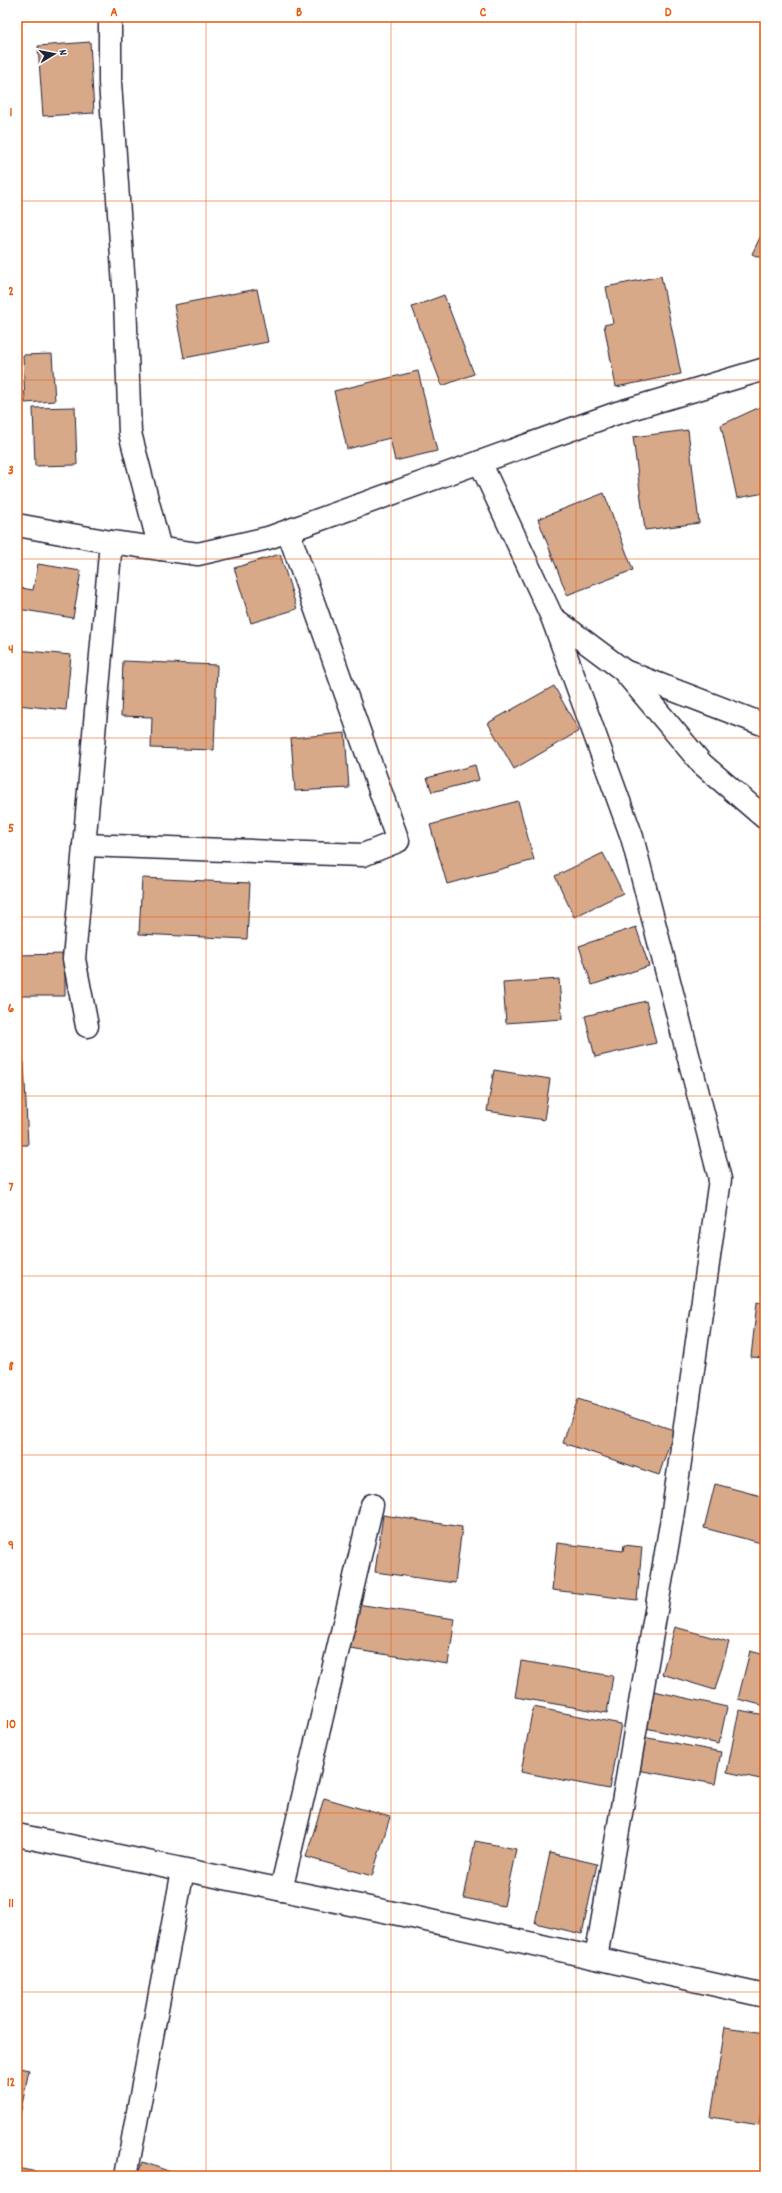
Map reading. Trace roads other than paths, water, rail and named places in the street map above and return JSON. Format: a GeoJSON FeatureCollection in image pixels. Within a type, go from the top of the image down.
{"type":"FeatureCollection","features":[{"type":"Feature","properties":{"kind":"street"},"geometry":{"type":"LineString","coordinates":[[110,17],[110,82],[125,301],[130,433],[160,549]]}},
{"type":"Feature","properties":{"kind":"street"},"geometry":{"type":"LineString","coordinates":[[17,525],[111,542],[198,554],[268,538],[617,413],[765,369]]}},
{"type":"Feature","properties":{"kind":"street"},"geometry":{"type":"LineString","coordinates":[[480,462],[552,617],[632,837],[720,1179],[672,1518],[596,1958]]}},
{"type":"Feature","properties":{"kind":"street"},"geometry":{"type":"LineString","coordinates":[[84,845],[363,855],[398,841],[288,531]]}},
{"type":"Feature","properties":{"kind":"street"},"geometry":{"type":"LineString","coordinates":[[86,1026],[74,959],[111,542]]}},
{"type":"Feature","properties":{"kind":"street"},"geometry":{"type":"LineString","coordinates":[[552,617],[623,670],[702,764],[765,818]]}},
{"type":"Feature","properties":{"kind":"street"},"geometry":{"type":"LineString","coordinates":[[623,670],[765,725]]}},
{"type":"Feature","properties":{"kind":"street"},"geometry":{"type":"LineString","coordinates":[[281,1890],[372,1505]]}},
{"type":"Feature","properties":{"kind":"street"},"geometry":{"type":"LineString","coordinates":[[17,1835],[281,1890],[765,1996]]}},
{"type":"Feature","properties":{"kind":"street"},"geometry":{"type":"LineString","coordinates":[[126,2176],[183,1870]]}}]}
